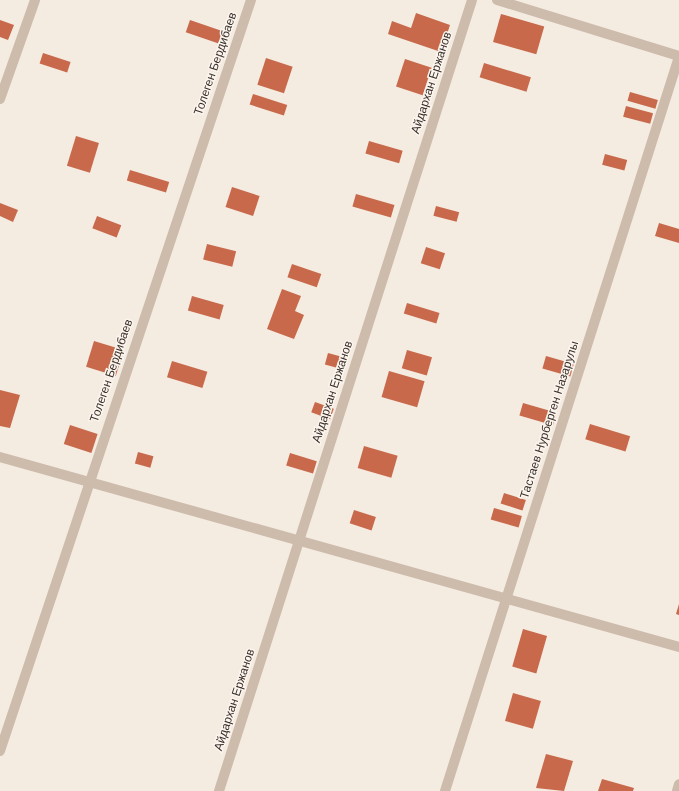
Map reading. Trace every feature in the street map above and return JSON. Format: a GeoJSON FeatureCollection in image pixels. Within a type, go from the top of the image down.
{"type":"FeatureCollection","features":[{"type":"Feature","properties":{"kind":"street"},"geometry":{"type":"LineString","coordinates":[[0,99],[35,0]]}},
{"type":"Feature","properties":{"kind":"street","name":"Толеген Бердибаев"},"geometry":{"type":"LineString","coordinates":[[0,751],[251,0]]}},
{"type":"Feature","properties":{"kind":"street","name":"Айдархан Ержанов"},"geometry":{"type":"LineString","coordinates":[[219,791],[472,0]]}},
{"type":"Feature","properties":{"kind":"street"},"geometry":{"type":"LineString","coordinates":[[497,0],[679,56]]}},
{"type":"Feature","properties":{"kind":"street","name":"Тастаев Нурберген Назарулы"},"geometry":{"type":"LineString","coordinates":[[445,791],[679,56]]}},
{"type":"Feature","properties":{"kind":"street"},"geometry":{"type":"LineString","coordinates":[[0,458],[679,647]]}},
{"type":"Feature","properties":{"kind":"street"},"geometry":{"type":"LineString","coordinates":[[677,791],[679,784]]}},
{"type":"Feature","properties":{"kind":"building"},"geometry":{"type":"Polygon","coordinates":[[[416,13],[450,25],[441,52],[388,34],[392,21],[411,28],[416,13]]]}},
{"type":"Feature","properties":{"kind":"building"},"geometry":{"type":"Polygon","coordinates":[[[501,14],[544,26],[536,54],[493,42],[501,14]]]}},
{"type":"Feature","properties":{"kind":"building"},"geometry":{"type":"Polygon","coordinates":[[[0,20],[14,25],[8,40],[0,37],[0,20]]]}},
{"type":"Feature","properties":{"kind":"building"},"geometry":{"type":"Polygon","coordinates":[[[190,20],[225,32],[221,44],[186,32],[190,20]]]}},
{"type":"Feature","properties":{"kind":"building"},"geometry":{"type":"Polygon","coordinates":[[[43,53],[71,62],[67,72],[40,63],[43,53]]]}},
{"type":"Feature","properties":{"kind":"building"},"geometry":{"type":"Polygon","coordinates":[[[266,58],[293,67],[284,93],[257,85],[266,58]]]}},
{"type":"Feature","properties":{"kind":"building"},"geometry":{"type":"Polygon","coordinates":[[[405,59],[432,68],[423,95],[396,87],[405,59]]]}},
{"type":"Feature","properties":{"kind":"building"},"geometry":{"type":"Polygon","coordinates":[[[484,63],[531,77],[526,92],[480,77],[484,63]]]}},
{"type":"Feature","properties":{"kind":"building"},"geometry":{"type":"Polygon","coordinates":[[[630,92],[658,100],[655,109],[628,101],[630,92]]]}},
{"type":"Feature","properties":{"kind":"building"},"geometry":{"type":"Polygon","coordinates":[[[253,94],[287,105],[284,116],[250,104],[253,94]]]}},
{"type":"Feature","properties":{"kind":"building"},"geometry":{"type":"Polygon","coordinates":[[[626,106],[653,113],[650,124],[623,117],[626,106]]]}},
{"type":"Feature","properties":{"kind":"building"},"geometry":{"type":"Polygon","coordinates":[[[76,136],[99,143],[90,173],[67,166],[76,136]]]}},
{"type":"Feature","properties":{"kind":"building"},"geometry":{"type":"Polygon","coordinates":[[[369,141],[403,151],[399,163],[365,153],[369,141]]]}},
{"type":"Feature","properties":{"kind":"building"},"geometry":{"type":"Polygon","coordinates":[[[605,154],[627,160],[624,171],[602,165],[605,154]]]}},
{"type":"Feature","properties":{"kind":"building"},"geometry":{"type":"Polygon","coordinates":[[[130,170],[169,182],[166,193],[127,181],[130,170]]]}},
{"type":"Feature","properties":{"kind":"building"},"geometry":{"type":"Polygon","coordinates":[[[232,187],[260,196],[253,216],[226,207],[232,187]]]}},
{"type":"Feature","properties":{"kind":"building"},"geometry":{"type":"Polygon","coordinates":[[[356,194],[394,205],[391,218],[352,206],[356,194]]]}},
{"type":"Feature","properties":{"kind":"building"},"geometry":{"type":"Polygon","coordinates":[[[0,203],[18,210],[13,222],[0,216],[0,203]]]}},
{"type":"Feature","properties":{"kind":"building"},"geometry":{"type":"Polygon","coordinates":[[[436,206],[459,212],[457,222],[433,216],[436,206]]]}},
{"type":"Feature","properties":{"kind":"building"},"geometry":{"type":"Polygon","coordinates":[[[97,216],[121,225],[117,237],[92,228],[97,216]]]}},
{"type":"Feature","properties":{"kind":"building"},"geometry":{"type":"Polygon","coordinates":[[[659,223],[679,229],[679,243],[655,236],[659,223]]]}},
{"type":"Feature","properties":{"kind":"building"},"geometry":{"type":"Polygon","coordinates":[[[207,244],[236,251],[232,267],[203,260],[207,244]]]}},
{"type":"Feature","properties":{"kind":"building"},"geometry":{"type":"Polygon","coordinates":[[[426,247],[445,253],[440,269],[421,263],[426,247]]]}},
{"type":"Feature","properties":{"kind":"building"},"geometry":{"type":"Polygon","coordinates":[[[292,264],[321,274],[317,287],[287,277],[292,264]]]}},
{"type":"Feature","properties":{"kind":"building"},"geometry":{"type":"Polygon","coordinates":[[[282,289],[301,296],[295,311],[304,315],[294,339],[267,329],[282,289]]]}},
{"type":"Feature","properties":{"kind":"building"},"geometry":{"type":"Polygon","coordinates":[[[192,296],[224,305],[220,320],[188,310],[192,296]]]}},
{"type":"Feature","properties":{"kind":"building"},"geometry":{"type":"Polygon","coordinates":[[[407,303],[440,313],[436,323],[404,314],[407,303]]]}},
{"type":"Feature","properties":{"kind":"building"},"geometry":{"type":"Polygon","coordinates":[[[94,341],[124,350],[116,376],[86,367],[94,341]]]}},
{"type":"Feature","properties":{"kind":"building"},"geometry":{"type":"Polygon","coordinates":[[[407,350],[432,357],[427,375],[402,368],[407,350]]]}},
{"type":"Feature","properties":{"kind":"building"},"geometry":{"type":"Polygon","coordinates":[[[328,353],[347,358],[344,370],[325,365],[328,353]]]}},
{"type":"Feature","properties":{"kind":"building"},"geometry":{"type":"Polygon","coordinates":[[[546,356],[574,364],[570,376],[542,368],[546,356]]]}},
{"type":"Feature","properties":{"kind":"building"},"geometry":{"type":"Polygon","coordinates":[[[172,361],[207,372],[202,388],[167,377],[172,361]]]}},
{"type":"Feature","properties":{"kind":"building"},"geometry":{"type":"Polygon","coordinates":[[[389,371],[425,381],[417,407],[382,397],[389,371]]]}},
{"type":"Feature","properties":{"kind":"building"},"geometry":{"type":"Polygon","coordinates":[[[0,390],[20,395],[10,428],[0,426],[0,390]]]}},
{"type":"Feature","properties":{"kind":"building"},"geometry":{"type":"Polygon","coordinates":[[[315,402],[334,409],[330,419],[311,412],[315,402]]]}},
{"type":"Feature","properties":{"kind":"building"},"geometry":{"type":"Polygon","coordinates":[[[523,403],[557,413],[553,425],[519,415],[523,403]]]}},
{"type":"Feature","properties":{"kind":"building"},"geometry":{"type":"Polygon","coordinates":[[[590,424],[630,436],[625,452],[585,439],[590,424]]]}},
{"type":"Feature","properties":{"kind":"building"},"geometry":{"type":"Polygon","coordinates":[[[70,425],[98,434],[91,453],[64,444],[70,425]]]}},
{"type":"Feature","properties":{"kind":"building"},"geometry":{"type":"Polygon","coordinates":[[[364,446],[398,456],[391,478],[358,468],[364,446]]]}},
{"type":"Feature","properties":{"kind":"building"},"geometry":{"type":"Polygon","coordinates":[[[138,452],[153,456],[150,468],[135,464],[138,452]]]}},
{"type":"Feature","properties":{"kind":"building"},"geometry":{"type":"Polygon","coordinates":[[[290,453],[317,461],[313,474],[286,465],[290,453]]]}},
{"type":"Feature","properties":{"kind":"building"},"geometry":{"type":"Polygon","coordinates":[[[504,493],[526,500],[522,511],[501,503],[504,493]]]}},
{"type":"Feature","properties":{"kind":"building"},"geometry":{"type":"Polygon","coordinates":[[[494,508],[522,516],[519,528],[491,520],[494,508]]]}},
{"type":"Feature","properties":{"kind":"building"},"geometry":{"type":"Polygon","coordinates":[[[354,510],[376,517],[372,530],[350,523],[354,510]]]}},
{"type":"Feature","properties":{"kind":"building"},"geometry":{"type":"Polygon","coordinates":[[[679,604],[679,615],[676,614],[679,604]]]}},
{"type":"Feature","properties":{"kind":"building"},"geometry":{"type":"Polygon","coordinates":[[[523,629],[547,636],[536,673],[512,666],[523,629]]]}},
{"type":"Feature","properties":{"kind":"building"},"geometry":{"type":"Polygon","coordinates":[[[513,693],[541,701],[533,729],[505,721],[513,693]]]}},
{"type":"Feature","properties":{"kind":"building"},"geometry":{"type":"Polygon","coordinates":[[[546,754],[573,761],[564,791],[536,788],[546,754]]]}},
{"type":"Feature","properties":{"kind":"building"},"geometry":{"type":"Polygon","coordinates":[[[602,779],[634,788],[633,791],[598,791],[602,779]]]}}]}
